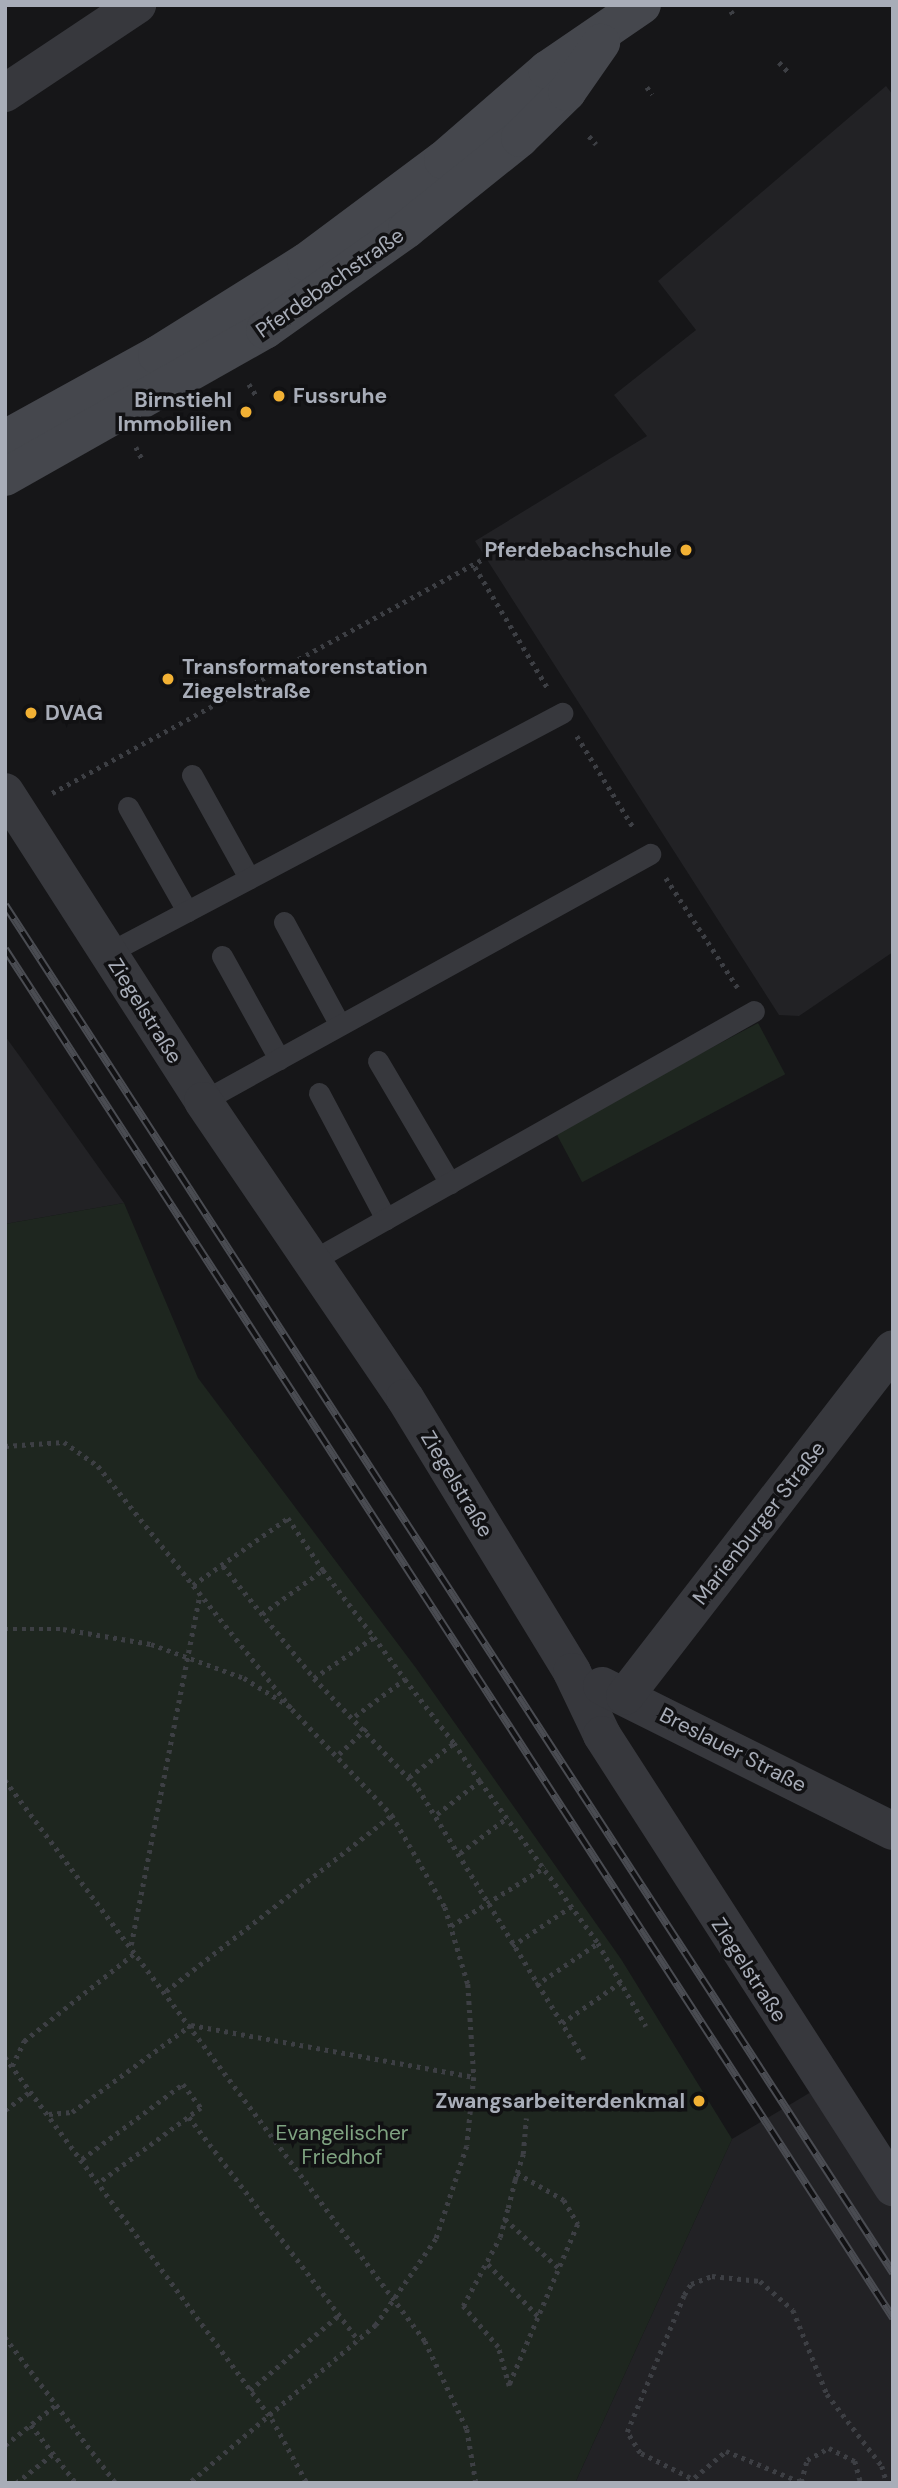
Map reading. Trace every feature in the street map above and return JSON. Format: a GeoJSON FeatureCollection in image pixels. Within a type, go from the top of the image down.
{"type":"FeatureCollection","features":[{"type":"Feature","properties":{"kind":"main road","name":"Pferdebachstraße"},"geometry":{"type":"LineString","coordinates":[[5,477],[43,434],[265,330],[407,229],[558,102],[609,32],[642,5]]}},
{"type":"Feature","properties":{"kind":"street"},"geometry":{"type":"LineString","coordinates":[[5,93],[137,5]]}},
{"type":"Feature","properties":{"kind":"street","name":"Ziegelstraße"},"geometry":{"type":"LineString","coordinates":[[12,802],[203,1101],[315,1259],[572,1672],[602,1735],[698,1890],[893,2187]]}},
{"type":"Feature","properties":{"kind":"street","name":"Marienburger Straße"},"geometry":{"type":"LineString","coordinates":[[625,1696],[893,1349]]}},
{"type":"Feature","properties":{"kind":"street","name":"Breslauer Straße"},"geometry":{"type":"LineString","coordinates":[[572,1672],[893,1831]]}},
{"type":"Feature","properties":{"kind":"lane"},"geometry":{"type":"LineString","coordinates":[[108,953],[562,713]]}},
{"type":"Feature","properties":{"kind":"lane"},"geometry":{"type":"LineString","coordinates":[[192,775],[249,878]]}},
{"type":"Feature","properties":{"kind":"lane"},"geometry":{"type":"LineString","coordinates":[[128,807],[187,911]]}},
{"type":"Feature","properties":{"kind":"lane"},"geometry":{"type":"LineString","coordinates":[[203,1101],[650,853]]}},
{"type":"Feature","properties":{"kind":"lane"},"geometry":{"type":"LineString","coordinates":[[284,922],[340,1025]]}},
{"type":"Feature","properties":{"kind":"lane"},"geometry":{"type":"LineString","coordinates":[[222,956],[279,1059]]}},
{"type":"Feature","properties":{"kind":"lane"},"geometry":{"type":"LineString","coordinates":[[315,1259],[754,1011]]}},
{"type":"Feature","properties":{"kind":"lane"},"geometry":{"type":"LineString","coordinates":[[378,1060],[450,1183]]}},
{"type":"Feature","properties":{"kind":"lane"},"geometry":{"type":"LineString","coordinates":[[319,1093],[386,1219]]}},
{"type":"Feature","properties":{"kind":"path"},"geometry":{"type":"LineString","coordinates":[[731,11],[735,17]]}},
{"type":"Feature","properties":{"kind":"path"},"geometry":{"type":"LineString","coordinates":[[779,62],[790,74]]}},
{"type":"Feature","properties":{"kind":"path"},"geometry":{"type":"LineString","coordinates":[[647,87],[652,94]]}},
{"type":"Feature","properties":{"kind":"path"},"geometry":{"type":"LineString","coordinates":[[589,136],[596,144]]}},
{"type":"Feature","properties":{"kind":"path"},"geometry":{"type":"LineString","coordinates":[[12,802],[475,567],[484,558]]}},
{"type":"Feature","properties":{"kind":"path"},"geometry":{"type":"LineString","coordinates":[[475,567],[562,713],[754,1011]]}},
{"type":"Feature","properties":{"kind":"path"},"geometry":{"type":"LineString","coordinates":[[5,1446],[64,1442],[84,1451],[292,1709],[339,1754],[393,1815],[426,1868],[452,1926],[471,2007],[474,2077],[463,2169],[449,2207],[396,2301],[359,2341],[272,2419],[190,2483]]}},
{"type":"Feature","properties":{"kind":"path"},"geometry":{"type":"LineString","coordinates":[[193,1586],[288,1518],[323,1570],[545,1867],[598,1943],[646,2026]]}},
{"type":"Feature","properties":{"kind":"path"},"geometry":{"type":"LineString","coordinates":[[223,1566],[314,1678],[367,1728],[437,1814],[486,1906],[584,2059]]}},
{"type":"Feature","properties":{"kind":"path"},"geometry":{"type":"LineString","coordinates":[[262,1614],[323,1570]]}},
{"type":"Feature","properties":{"kind":"path"},"geometry":{"type":"LineString","coordinates":[[131,1946],[200,1594]]}},
{"type":"Feature","properties":{"kind":"path"},"geometry":{"type":"LineString","coordinates":[[5,1629],[105,1634],[188,1654],[244,1678],[292,1709]]}},
{"type":"Feature","properties":{"kind":"path"},"geometry":{"type":"LineString","coordinates":[[314,1678],[374,1637]]}},
{"type":"Feature","properties":{"kind":"path"},"geometry":{"type":"LineString","coordinates":[[355,1717],[405,1679]]}},
{"type":"Feature","properties":{"kind":"path"},"geometry":{"type":"LineString","coordinates":[[339,1754],[367,1728]]}},
{"type":"Feature","properties":{"kind":"path"},"geometry":{"type":"LineString","coordinates":[[409,1777],[454,1743]]}},
{"type":"Feature","properties":{"kind":"path"},"geometry":{"type":"LineString","coordinates":[[5,1780],[166,1991],[396,2301],[450,2381],[475,2455],[476,2483]]}},
{"type":"Feature","properties":{"kind":"path"},"geometry":{"type":"LineString","coordinates":[[437,1814],[480,1781]]}},
{"type":"Feature","properties":{"kind":"path"},"geometry":{"type":"LineString","coordinates":[[166,1991],[393,1815]]}},
{"type":"Feature","properties":{"kind":"path"},"geometry":{"type":"LineString","coordinates":[[460,1853],[508,1817]]}},
{"type":"Feature","properties":{"kind":"path"},"geometry":{"type":"LineString","coordinates":[[452,1926],[545,1867]]}},
{"type":"Feature","properties":{"kind":"path"},"geometry":{"type":"LineString","coordinates":[[512,1946],[572,1906]]}},
{"type":"Feature","properties":{"kind":"path"},"geometry":{"type":"LineString","coordinates":[[536,1985],[598,1943]]}},
{"type":"Feature","properties":{"kind":"path"},"geometry":{"type":"LineString","coordinates":[[12,2066],[24,2041],[136,1952]]}},
{"type":"Feature","properties":{"kind":"path"},"geometry":{"type":"LineString","coordinates":[[562,2023],[621,1982]]}},
{"type":"Feature","properties":{"kind":"path"},"geometry":{"type":"LineString","coordinates":[[48,2114],[72,2112],[191,2025],[474,2077]]}},
{"type":"Feature","properties":{"kind":"path"},"geometry":{"type":"LineString","coordinates":[[5,2057],[272,2419],[307,2483]]}},
{"type":"Feature","properties":{"kind":"path"},"geometry":{"type":"LineString","coordinates":[[82,2159],[183,2084],[201,2108],[99,2183]]}},
{"type":"Feature","properties":{"kind":"path"},"geometry":{"type":"LineString","coordinates":[[5,2110],[31,2091]]}},
{"type":"Feature","properties":{"kind":"path"},"geometry":{"type":"LineString","coordinates":[[189,2117],[359,2341]]}},
{"type":"Feature","properties":{"kind":"path"},"geometry":{"type":"LineString","coordinates":[[517,2173],[552,2190],[575,2213],[578,2224],[540,2319],[509,2386],[498,2347],[463,2306],[488,2264],[505,2219],[517,2173],[526,2118]]}},
{"type":"Feature","properties":{"kind":"path"},"geometry":{"type":"LineString","coordinates":[[505,2219],[560,2269]]}},
{"type":"Feature","properties":{"kind":"path"},"geometry":{"type":"LineString","coordinates":[[488,2264],[540,2319]]}},
{"type":"Feature","properties":{"kind":"path"},"geometry":{"type":"LineString","coordinates":[[861,2483],[855,2460],[829,2448],[807,2460],[801,2482],[726,2451],[689,2480],[640,2454],[627,2432],[691,2284],[712,2276],[760,2281],[793,2310],[827,2395],[882,2466],[887,2483]]}},
{"type":"Feature","properties":{"kind":"path"},"geometry":{"type":"LineString","coordinates":[[250,2390],[339,2315]]}},
{"type":"Feature","properties":{"kind":"path"},"geometry":{"type":"LineString","coordinates":[[5,2337],[116,2483]]}},
{"type":"Feature","properties":{"kind":"path"},"geometry":{"type":"LineString","coordinates":[[5,2445],[56,2405]]}},
{"type":"Feature","properties":{"kind":"path"},"geometry":{"type":"LineString","coordinates":[[31,2425],[76,2483]]}},
{"type":"Feature","properties":{"kind":"path"},"geometry":{"type":"LineString","coordinates":[[16,2483],[53,2454]]}},
{"type":"Feature","properties":{"kind":"shaded area","name":"Pferdebachschule"},"geometry":{"type":"Polygon","coordinates":[[[886,86],[893,95],[893,952],[799,1016],[779,1015],[475,541],[647,436],[614,395],[696,330],[658,281],[886,86]]]}},
{"type":"Feature","properties":{"kind":"shaded area"},"geometry":{"type":"Polygon","coordinates":[[[5,1036],[21,1058],[124,1203],[5,1224],[5,1036]]]}},
{"type":"Feature","properties":{"kind":"shaded area"},"geometry":{"type":"Polygon","coordinates":[[[816,2089],[893,2203],[893,2483],[575,2483],[732,2139],[816,2089]]]}},
{"type":"Feature","properties":{"kind":"green space"},"geometry":{"type":"Polygon","coordinates":[[[758,1023],[785,1074],[582,1182],[555,1131],[758,1023]]]}},
{"type":"Feature","properties":{"kind":"green space","name":"Evangelischer Friedhof"},"geometry":{"type":"Polygon","coordinates":[[[124,1203],[198,1378],[416,1668],[621,1959],[732,2139],[575,2483],[5,2483],[5,1224],[124,1203]]]}},
{"type":"Feature","properties":{"kind":"railway"},"geometry":{"type":"LineString","coordinates":[[5,905],[893,2273]]}},
{"type":"Feature","properties":{"kind":"railway"},"geometry":{"type":"LineString","coordinates":[[5,949],[893,2318]]}},
{"type":"Feature","properties":{"kind":"place","name":"Fussruhe"},"geometry":{"type":"Point","coordinates":[279,396]}},
{"type":"Feature","properties":{"kind":"place","name":"Birnstiehl Immobilien"},"geometry":{"type":"Point","coordinates":[246,412]}},
{"type":"Feature","properties":{"kind":"place","name":"Pferdebachschule"},"geometry":{"type":"Point","coordinates":[686,550]}},
{"type":"Feature","properties":{"kind":"place","name":"Transformatorenstation Ziegelstraße"},"geometry":{"type":"Point","coordinates":[168,679]}},
{"type":"Feature","properties":{"kind":"place","name":"DVAG"},"geometry":{"type":"Point","coordinates":[31,713]}},
{"type":"Feature","properties":{"kind":"place","name":"Zwangsarbeiterdenkmal"},"geometry":{"type":"Point","coordinates":[699,2101]}}]}
